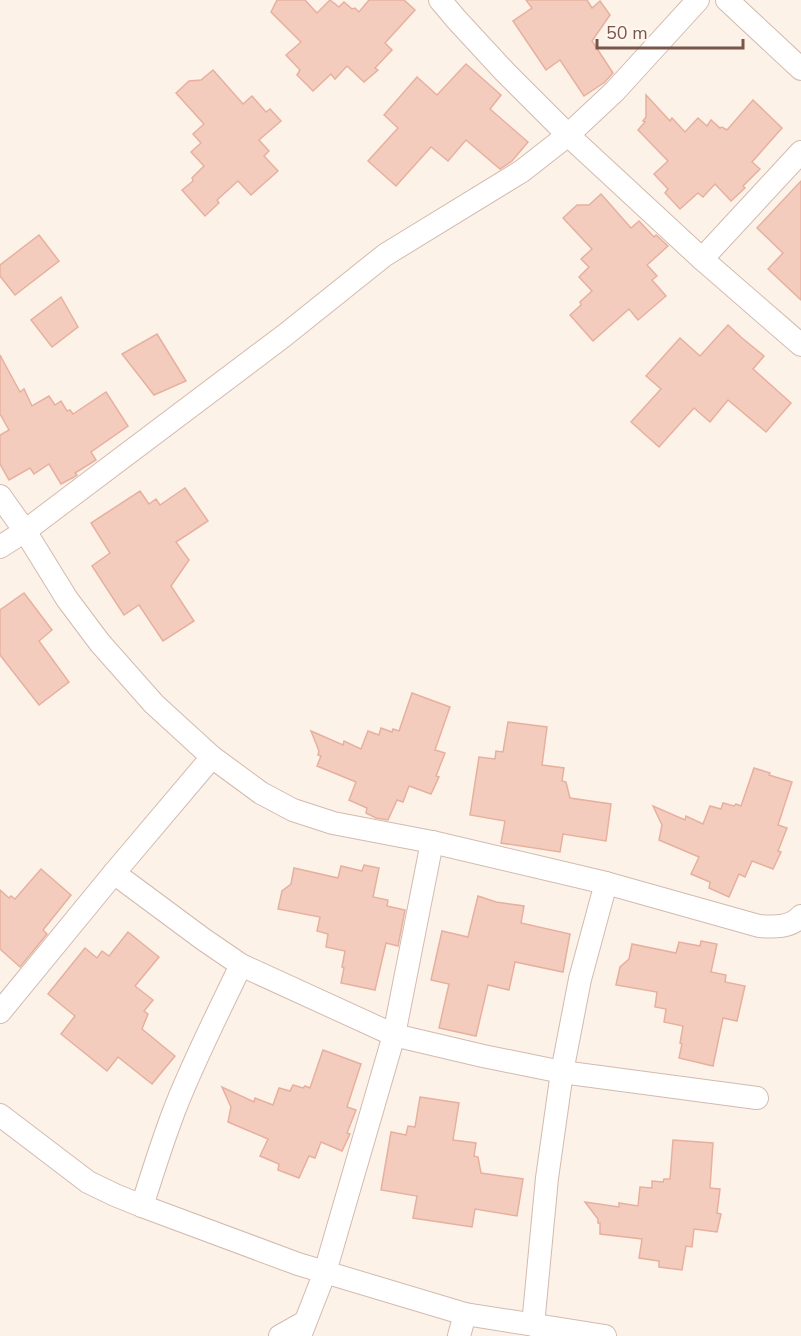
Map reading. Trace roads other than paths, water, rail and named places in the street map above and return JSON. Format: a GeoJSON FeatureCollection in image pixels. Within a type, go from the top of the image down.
{"type":"FeatureCollection","features":[{"type":"Feature","properties":{"kind":"street"},"geometry":{"type":"LineString","coordinates":[[440,0],[505,72],[568,135],[702,259],[801,345]]}},
{"type":"Feature","properties":{"kind":"street"},"geometry":{"type":"LineString","coordinates":[[0,548],[285,335],[385,255],[522,171],[568,135],[615,91],[698,0]]}},
{"type":"Feature","properties":{"kind":"street"},"geometry":{"type":"LineString","coordinates":[[727,0],[801,69]]}},
{"type":"Feature","properties":{"kind":"street"},"geometry":{"type":"LineString","coordinates":[[702,259],[801,152]]}},
{"type":"Feature","properties":{"kind":"street"},"geometry":{"type":"LineString","coordinates":[[0,496],[25,531],[67,599],[100,643],[154,704],[212,757],[261,793],[293,810],[333,823],[432,842],[606,883],[759,926],[786,925],[801,916]]}},
{"type":"Feature","properties":{"kind":"street"},"geometry":{"type":"LineString","coordinates":[[0,1012],[212,757]]}},
{"type":"Feature","properties":{"kind":"street"},"geometry":{"type":"LineString","coordinates":[[280,1336],[303,1329],[325,1272],[394,1035],[432,842]]}},
{"type":"Feature","properties":{"kind":"street"},"geometry":{"type":"LineString","coordinates":[[114,873],[241,965],[394,1035],[562,1072],[757,1098]]}},
{"type":"Feature","properties":{"kind":"street"},"geometry":{"type":"LineString","coordinates":[[533,1325],[547,1178],[562,1072],[580,979],[606,883]]}},
{"type":"Feature","properties":{"kind":"street"},"geometry":{"type":"LineString","coordinates":[[142,1206],[176,1105],[241,965]]}},
{"type":"Feature","properties":{"kind":"street"},"geometry":{"type":"LineString","coordinates":[[0,1115],[88,1182],[142,1206],[298,1264],[465,1314],[605,1336]]}},
{"type":"Feature","properties":{"kind":"street"},"geometry":{"type":"LineString","coordinates":[[459,1336],[465,1314]]}}]}
